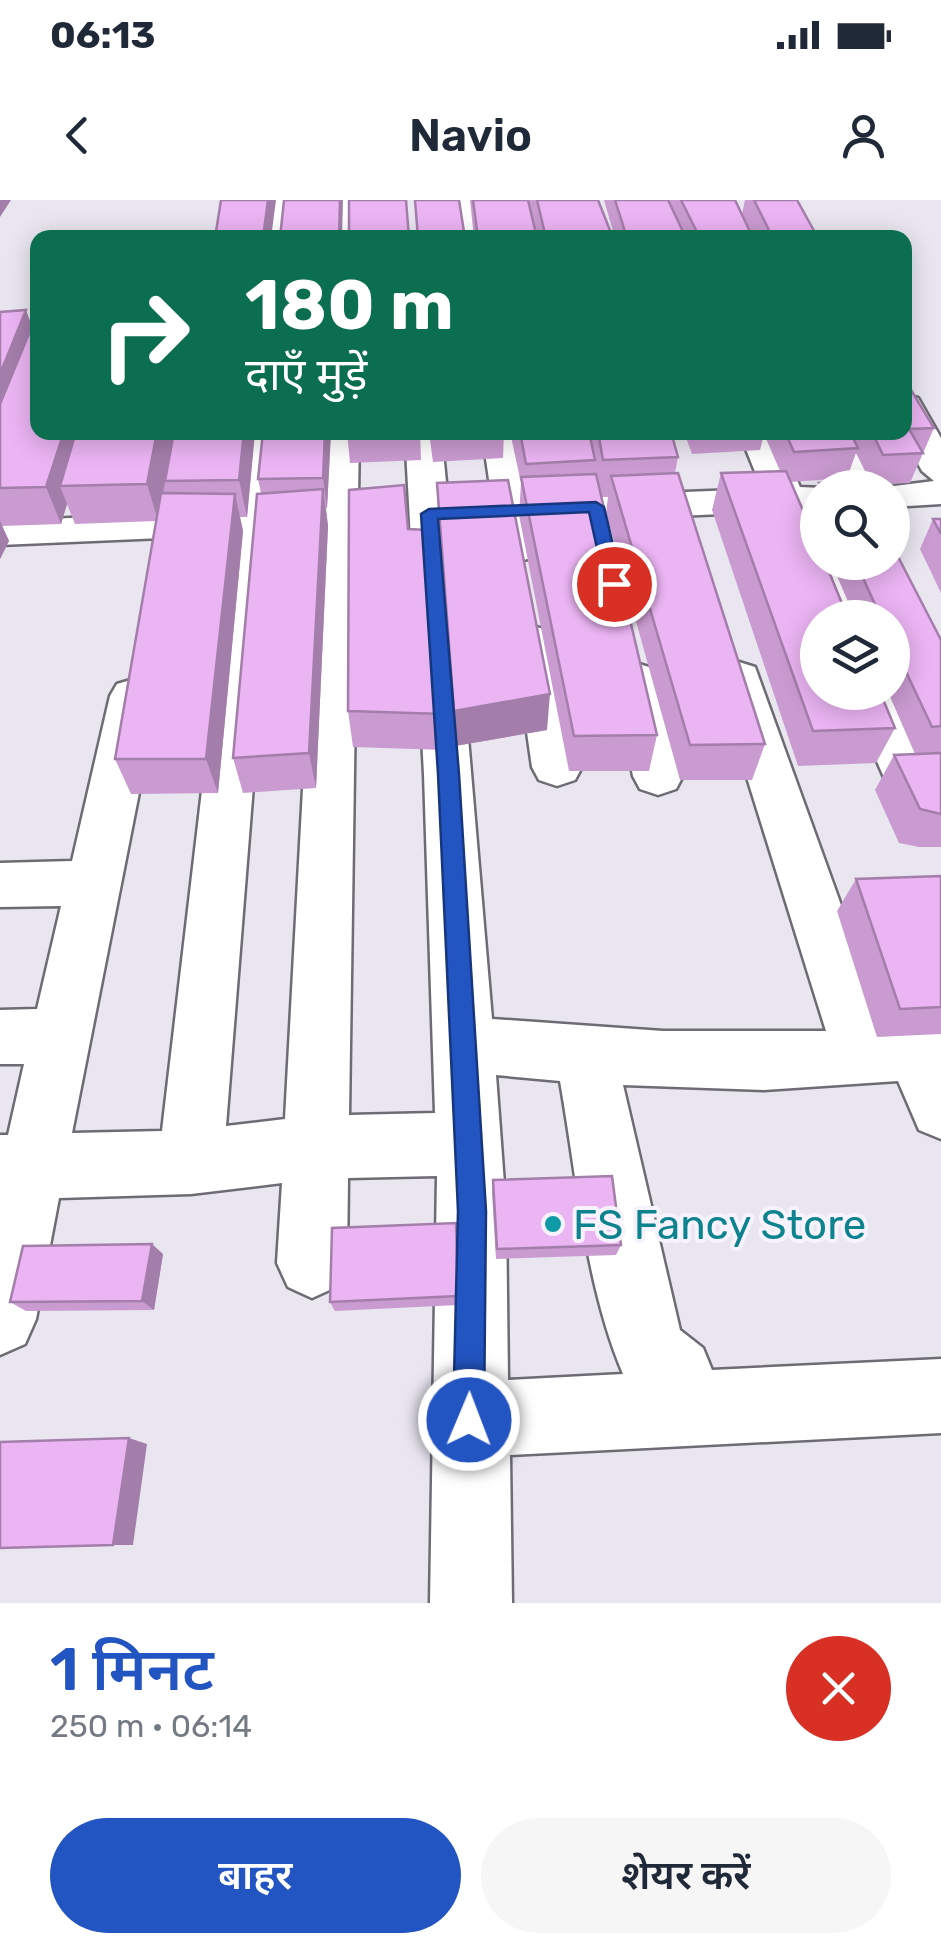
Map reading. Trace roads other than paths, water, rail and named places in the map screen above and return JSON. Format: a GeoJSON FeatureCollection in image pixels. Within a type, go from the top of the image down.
{"type":"FeatureCollection","features":[{"type":"Feature","properties":{"kind":"street"},"geometry":{"type":"LineString","coordinates":[[281,230],[283,200]]}},
{"type":"Feature","properties":{"kind":"street"},"geometry":{"type":"LineString","coordinates":[[344,230],[345,200]]}},
{"type":"Feature","properties":{"kind":"street"},"geometry":{"type":"LineString","coordinates":[[460,200],[466,230]]}},
{"type":"Feature","properties":{"kind":"street"},"geometry":{"type":"LineString","coordinates":[[912,419],[941,471]]}},
{"type":"Feature","properties":{"kind":"street"},"geometry":{"type":"LineString","coordinates":[[191,1162],[261,440]]}},
{"type":"Feature","properties":{"kind":"street"},"geometry":{"type":"LineString","coordinates":[[345,440],[385,516],[449,774],[472,1211],[471,1603]]}},
{"type":"Feature","properties":{"kind":"street"},"geometry":{"type":"LineString","coordinates":[[312,1263],[316,1147],[385,516],[419,440]]}},
{"type":"Feature","properties":{"kind":"street"},"geometry":{"type":"LineString","coordinates":[[501,440],[558,767]]}},
{"type":"Feature","properties":{"kind":"street"},"geometry":{"type":"LineString","coordinates":[[762,440],[800,496]]}},
{"type":"Feature","properties":{"kind":"street"},"geometry":{"type":"LineString","coordinates":[[835,440],[849,470]]}},
{"type":"Feature","properties":{"kind":"street"},"geometry":{"type":"LineString","coordinates":[[155,580],[174,470]]}},
{"type":"Feature","properties":{"kind":"street"},"geometry":{"type":"LineString","coordinates":[[910,494],[941,492]]}},
{"type":"Feature","properties":{"kind":"street"},"geometry":{"type":"LineString","coordinates":[[0,533],[73,514],[165,526],[800,498]]}},
{"type":"Feature","properties":{"kind":"street"},"geometry":{"type":"LineString","coordinates":[[724,632],[908,1051],[941,1109]]}},
{"type":"Feature","properties":{"kind":"street"},"geometry":{"type":"LineString","coordinates":[[627,641],[658,776]]}},
{"type":"Feature","properties":{"kind":"street"},"geometry":{"type":"LineString","coordinates":[[1,1306],[16,1166],[62,1036],[142,652]]}},
{"type":"Feature","properties":{"kind":"street"},"geometry":{"type":"LineString","coordinates":[[878,710],[907,776]]}},
{"type":"Feature","properties":{"kind":"street"},"geometry":{"type":"LineString","coordinates":[[0,885],[94,883]]}},
{"type":"Feature","properties":{"kind":"street"},"geometry":{"type":"LineString","coordinates":[[0,1037],[62,1036]]}},
{"type":"Feature","properties":{"kind":"street"},"geometry":{"type":"LineString","coordinates":[[463,1044],[699,1060],[908,1051]]}},
{"type":"Feature","properties":{"kind":"street"},"geometry":{"type":"LineString","coordinates":[[586,1055],[628,1266],[650,1352],[677,1374],[686,1406]]}},
{"type":"Feature","properties":{"kind":"street"},"geometry":{"type":"LineString","coordinates":[[16,1166],[191,1162],[316,1147],[468,1144]]}},
{"type":"Feature","properties":{"kind":"street"},"geometry":{"type":"LineString","coordinates":[[469,1420],[941,1396]]}},
{"type":"Feature","properties":{"kind":"place","name":"FS Fancy Store"},"geometry":{"type":"Point","coordinates":[553,1224]}}]}
